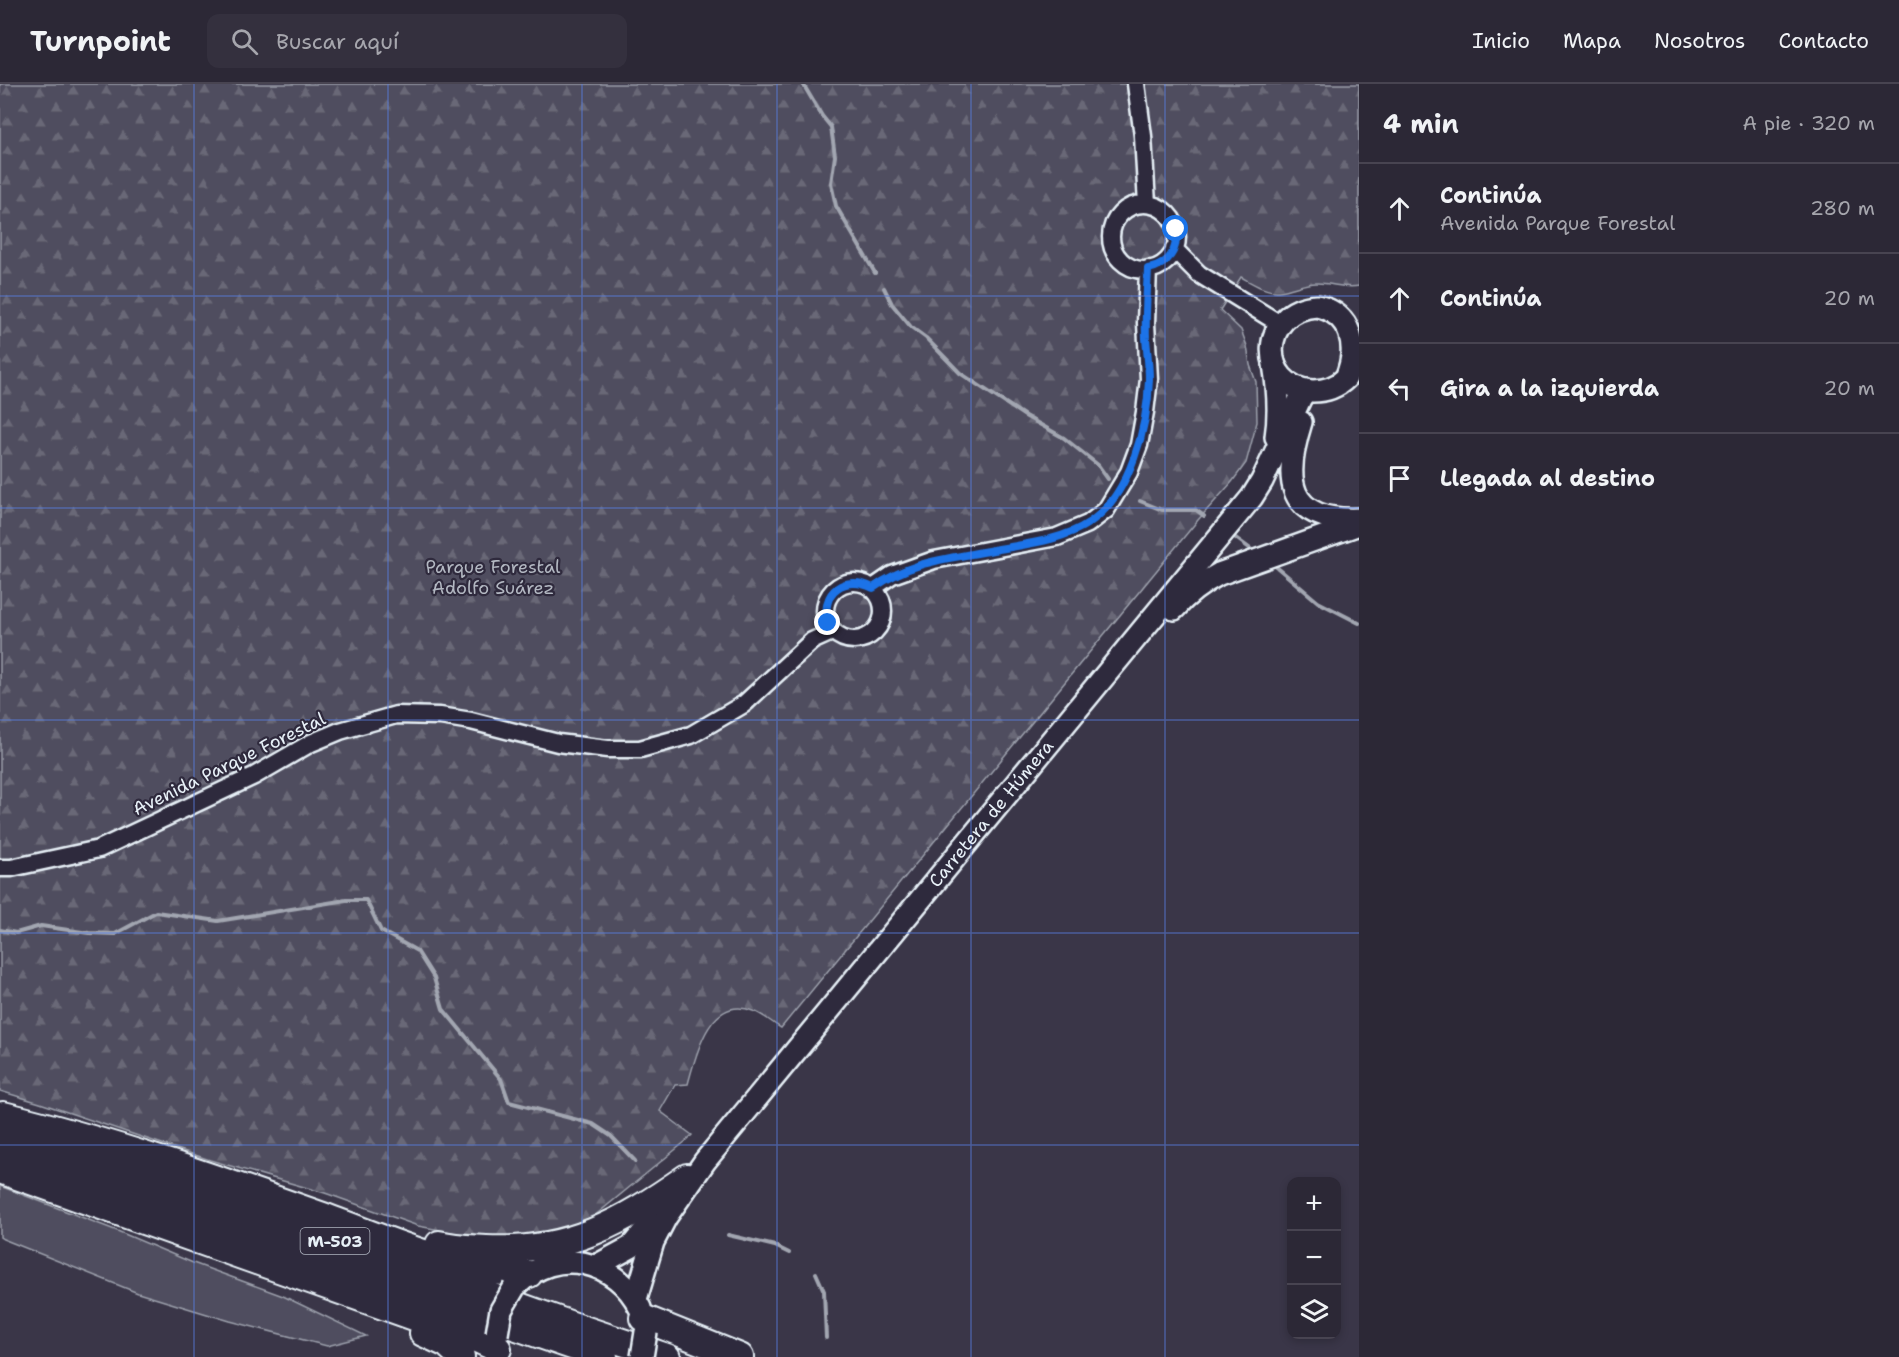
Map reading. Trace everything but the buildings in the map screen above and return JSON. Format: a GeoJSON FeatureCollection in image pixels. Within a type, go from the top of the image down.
{"type":"FeatureCollection","features":[{"type":"Feature","properties":{"kind":"highway","name":"M-503"},"geometry":{"type":"LineString","coordinates":[[0,1114],[63,1129],[246,1189],[462,1264],[502,1273],[522,1281]]}},
{"type":"Feature","properties":{"kind":"highway","name":"M-503"},"geometry":{"type":"LineString","coordinates":[[0,1130],[378,1255],[667,1357]]}},
{"type":"Feature","properties":{"kind":"highway","name":"M-503"},"geometry":{"type":"LineString","coordinates":[[0,1152],[50,1166],[604,1357]]}},
{"type":"Feature","properties":{"kind":"highway","name":"M-503"},"geometry":{"type":"LineString","coordinates":[[246,1189],[327,1210],[454,1248],[512,1250],[568,1241],[596,1232],[646,1205],[696,1169]]}},
{"type":"Feature","properties":{"kind":"highway","name":"M-503"},"geometry":{"type":"LineString","coordinates":[[0,1170],[498,1347]]}},
{"type":"Feature","properties":{"kind":"highway","name":"M-503"},"geometry":{"type":"LineString","coordinates":[[320,1285],[352,1306],[447,1344],[461,1357]]}},
{"type":"Feature","properties":{"kind":"highway"},"geometry":{"type":"LineString","coordinates":[[642,1316],[740,1357]]}},
{"type":"Feature","properties":{"kind":"main road"},"geometry":{"type":"LineString","coordinates":[[1317,306],[1324,308],[1341,315],[1352,327],[1359,340],[1355,362],[1347,376],[1335,386],[1310,391],[1289,383],[1283,378],[1274,363],[1273,339],[1280,324],[1292,312],[1317,306]]}},
{"type":"Feature","properties":{"kind":"main road"},"geometry":{"type":"LineString","coordinates":[[1324,308],[1349,309],[1359,306]]}},
{"type":"Feature","properties":{"kind":"main road","name":"Carretera de Húmera"},"geometry":{"type":"LineString","coordinates":[[1272,461],[1279,421],[1274,363]]}},
{"type":"Feature","properties":{"kind":"main road"},"geometry":{"type":"LineString","coordinates":[[1310,391],[1294,444],[1291,472],[1298,498],[1307,508],[1317,514],[1341,519],[1359,519]]}},
{"type":"Feature","properties":{"kind":"main road","name":"Carretera de Húmera"},"geometry":{"type":"LineString","coordinates":[[596,1266],[620,1254],[635,1243],[1252,497],[1272,461],[1300,399],[1310,391]]}},
{"type":"Feature","properties":{"kind":"main road"},"geometry":{"type":"LineString","coordinates":[[1124,652],[1150,637],[1185,597],[1204,582],[1243,564],[1359,524]]}},
{"type":"Feature","properties":{"kind":"main road","name":"Carretera de Húmera"},"geometry":{"type":"LineString","coordinates":[[642,1357],[642,1316],[653,1242],[696,1169]]}},
{"type":"Feature","properties":{"kind":"main road"},"geometry":{"type":"LineString","coordinates":[[498,1347],[501,1310],[522,1281],[551,1264],[566,1262],[596,1266],[612,1274],[625,1285],[642,1316]]}},
{"type":"Feature","properties":{"kind":"street"},"geometry":{"type":"LineString","coordinates":[[1136,84],[1148,204]]}},
{"type":"Feature","properties":{"kind":"street"},"geometry":{"type":"LineString","coordinates":[[1137,204],[1148,204],[1166,212],[1176,229],[1177,239],[1174,249],[1164,263],[1148,269],[1128,266],[1120,259],[1111,242],[1114,222],[1120,214],[1137,204]]}},
{"type":"Feature","properties":{"kind":"street"},"geometry":{"type":"LineString","coordinates":[[1174,249],[1200,274],[1280,324]]}},
{"type":"Feature","properties":{"kind":"street"},"geometry":{"type":"LineString","coordinates":[[873,588],[892,575],[934,560],[1057,537],[1088,524],[1106,510],[1129,472],[1145,412],[1149,379],[1146,323],[1148,269]]}},
{"type":"Feature","properties":{"kind":"street"},"geometry":{"type":"LineString","coordinates":[[851,582],[862,583],[873,588],[884,608],[882,621],[875,632],[862,639],[847,639],[834,631],[825,613],[826,602],[831,593],[851,582]]}},
{"type":"Feature","properties":{"kind":"street","name":"Avenida Parque Forestal"},"geometry":{"type":"LineString","coordinates":[[0,868],[10,868],[99,849],[254,776],[311,743],[340,730],[396,715],[440,716],[471,721],[545,740],[586,747],[640,749],[691,735],[744,704],[812,641],[834,631]]}},
{"type":"Feature","properties":{"kind":"green space","name":"Parque Forestal Adolfo Suárez"},"geometry":{"type":"Polygon","coordinates":[[[0,84],[1359,84],[1359,286],[1312,283],[1275,291],[1260,287],[1241,277],[1220,310],[1241,330],[1247,346],[1256,382],[1257,422],[1246,463],[1232,482],[1198,520],[781,1028],[757,1012],[738,1008],[726,1011],[716,1019],[707,1030],[701,1043],[688,1084],[675,1085],[660,1111],[692,1135],[593,1217],[547,1234],[489,1239],[418,1226],[325,1193],[210,1160],[0,1091],[0,84]]]}},
{"type":"Feature","properties":{"kind":"green space"},"geometry":{"type":"Polygon","coordinates":[[[0,1186],[193,1263],[283,1296],[366,1336],[327,1346],[230,1321],[138,1293],[3,1239],[0,1237],[0,1186]]]}},
{"type":"Feature","properties":{"kind":"waterway"},"geometry":{"type":"LineString","coordinates":[[803,84],[831,127],[835,156],[831,183],[836,206],[875,273]]}},
{"type":"Feature","properties":{"kind":"waterway"},"geometry":{"type":"LineString","coordinates":[[884,288],[892,304],[911,327],[926,338],[960,373],[1025,416],[1064,438],[1098,465],[1108,479]]}},
{"type":"Feature","properties":{"kind":"waterway"},"geometry":{"type":"LineString","coordinates":[[1140,501],[1162,510],[1196,510],[1204,516]]}},
{"type":"Feature","properties":{"kind":"waterway"},"geometry":{"type":"LineString","coordinates":[[1233,536],[1252,550]]}},
{"type":"Feature","properties":{"kind":"waterway"},"geometry":{"type":"LineString","coordinates":[[1273,564],[1318,602],[1359,623]]}},
{"type":"Feature","properties":{"kind":"waterway"},"geometry":{"type":"LineString","coordinates":[[0,930],[16,933],[41,926],[89,933],[115,934],[156,912],[218,921],[346,900],[366,900],[381,931],[417,951],[434,978],[443,1009],[501,1079],[509,1102],[593,1124],[611,1136],[635,1161]]}},
{"type":"Feature","properties":{"kind":"waterway"},"geometry":{"type":"LineString","coordinates":[[728,1235],[775,1246],[789,1253]]}},
{"type":"Feature","properties":{"kind":"waterway"},"geometry":{"type":"LineString","coordinates":[[816,1273],[824,1291],[826,1338]]}},
{"type":"Feature","properties":{"kind":"route"},"geometry":{"type":"LineString","coordinates":[[828,623],[825,613],[826,602],[831,593],[840,586],[851,582],[862,583],[873,588],[892,575],[934,560],[1057,537],[1088,524],[1106,510],[1129,472],[1145,412],[1149,379],[1146,323],[1148,269],[1159,266],[1172,254],[1177,239],[1176,229]]}}]}
